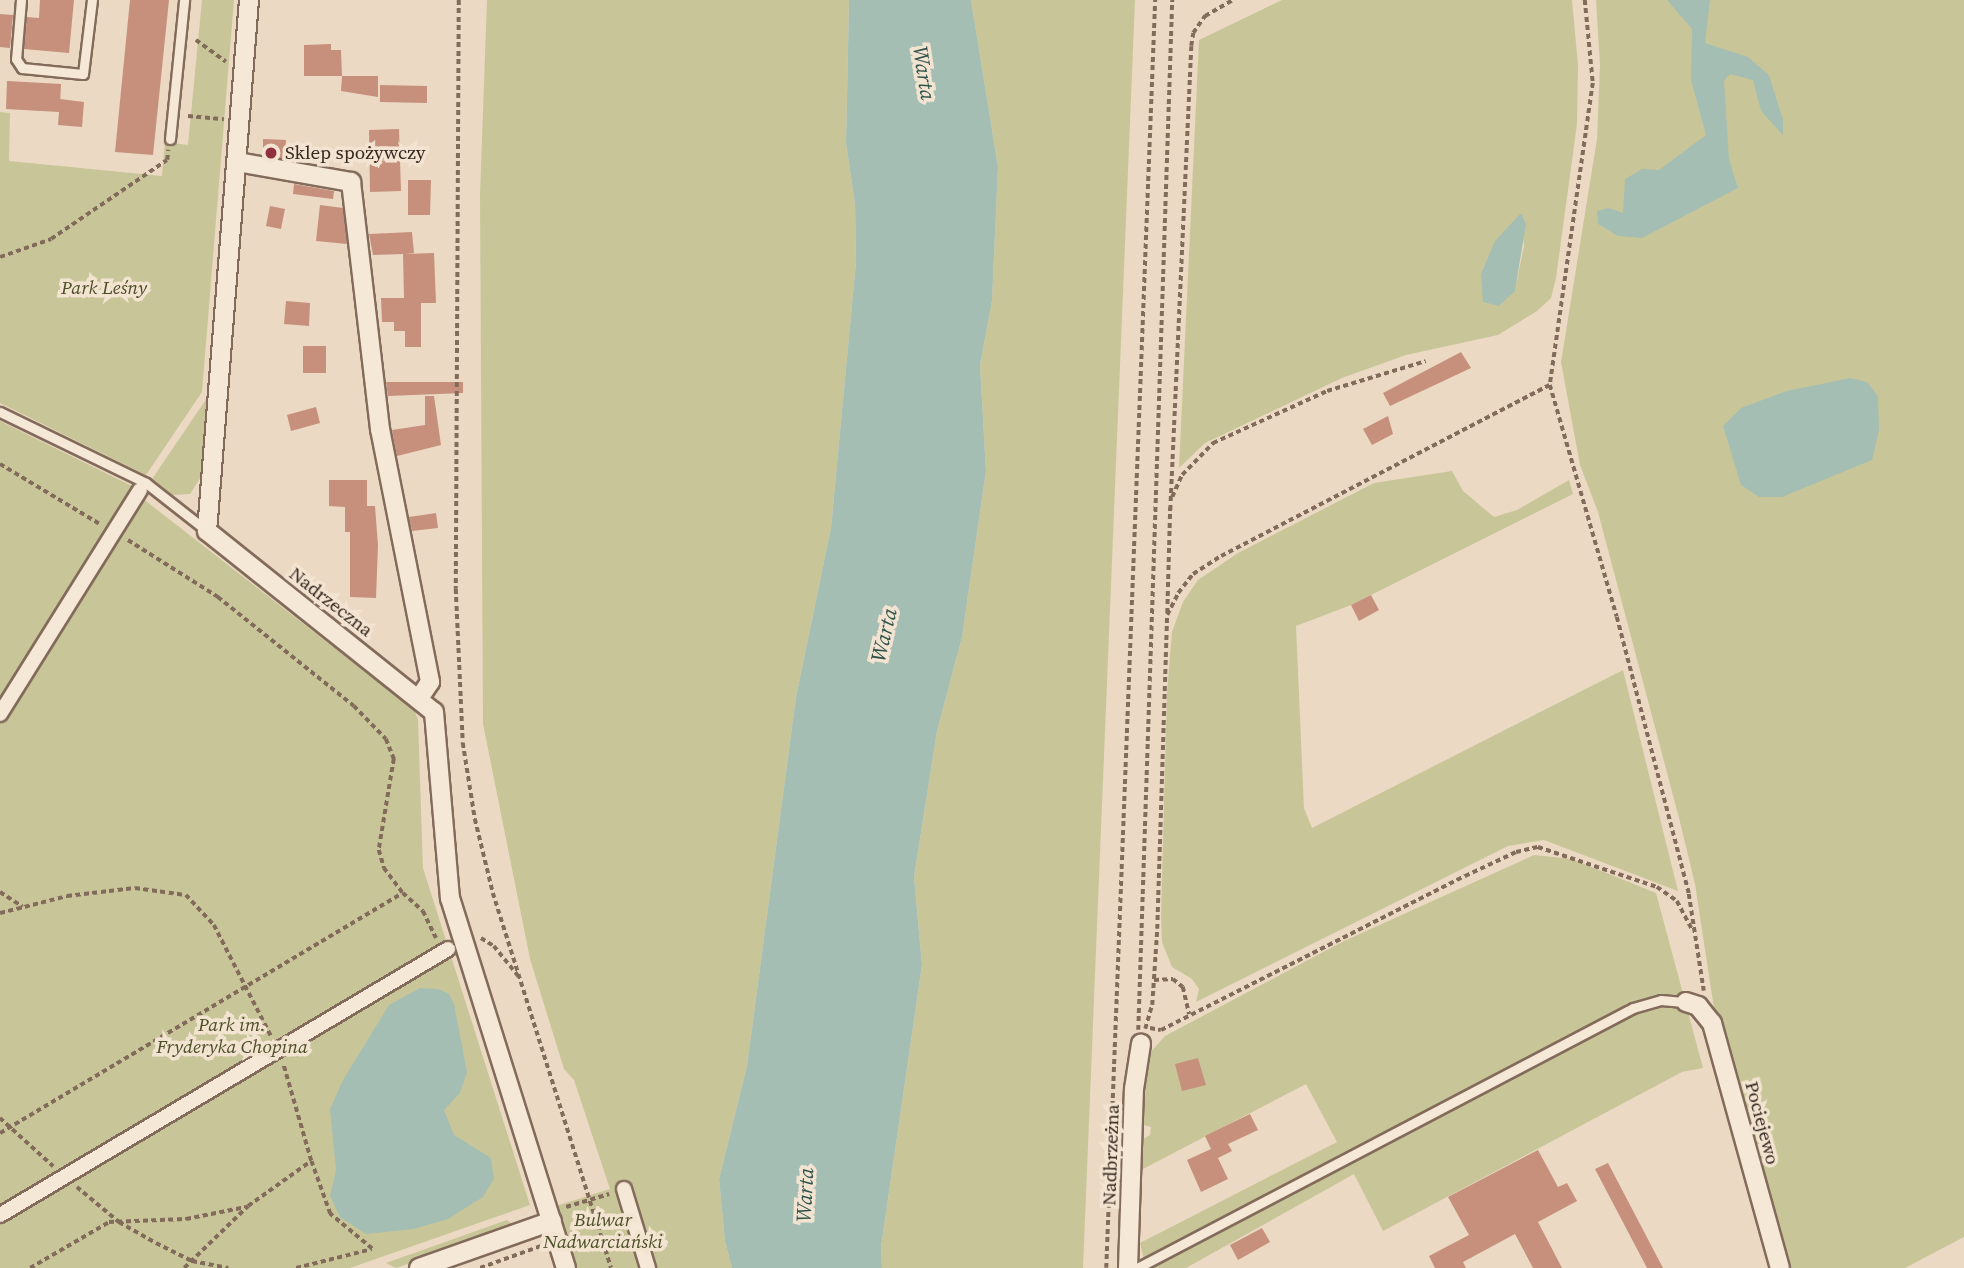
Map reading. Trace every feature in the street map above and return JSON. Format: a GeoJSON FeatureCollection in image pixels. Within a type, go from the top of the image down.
{"type":"FeatureCollection","features":[{"type":"Feature","properties":{"kind":"street"},"geometry":{"type":"LineString","coordinates":[[207,531],[249,0]]}},
{"type":"Feature","properties":{"kind":"street"},"geometry":{"type":"LineString","coordinates":[[237,162],[351,182],[380,429],[430,682],[420,697]]}},
{"type":"Feature","properties":{"kind":"street"},"geometry":{"type":"LineString","coordinates":[[0,714],[140,490]]}},
{"type":"Feature","properties":{"kind":"street","name":"Nadrzeczna"},"geometry":{"type":"LineString","coordinates":[[207,531],[420,697],[435,712],[450,898],[451,948],[552,1220],[566,1268]]}},
{"type":"Feature","properties":{"kind":"street"},"geometry":{"type":"LineString","coordinates":[[0,1215],[451,948]]}},
{"type":"Feature","properties":{"kind":"street"},"geometry":{"type":"LineString","coordinates":[[1686,1002],[1698,1006],[1712,1023]]}},
{"type":"Feature","properties":{"kind":"street","name":"Pociejewo"},"geometry":{"type":"LineString","coordinates":[[1712,1023],[1780,1268]]}},
{"type":"Feature","properties":{"kind":"street","name":"Nadbrzeżna"},"geometry":{"type":"LineString","coordinates":[[1129,1268],[1134,1089],[1141,1044]]}},
{"type":"Feature","properties":{"kind":"street"},"geometry":{"type":"LineString","coordinates":[[624,1189],[648,1268]]}},
{"type":"Feature","properties":{"kind":"street"},"geometry":{"type":"LineString","coordinates":[[419,1268],[552,1220]]}},
{"type":"Feature","properties":{"kind":"lane"},"geometry":{"type":"LineString","coordinates":[[21,0],[16,59],[22,68],[83,74],[92,0]]}},
{"type":"Feature","properties":{"kind":"lane"},"geometry":{"type":"LineString","coordinates":[[170,139],[184,0]]}},
{"type":"Feature","properties":{"kind":"lane"},"geometry":{"type":"LineString","coordinates":[[0,412],[146,482],[207,531]]}},
{"type":"Feature","properties":{"kind":"lane"},"geometry":{"type":"LineString","coordinates":[[1137,1268],[1633,1009],[1661,1000],[1686,1002]]}},
{"type":"Feature","properties":{"kind":"path"},"geometry":{"type":"LineString","coordinates":[[459,0],[458,670],[475,819],[520,979],[611,1268]]}},
{"type":"Feature","properties":{"kind":"path"},"geometry":{"type":"LineString","coordinates":[[1106,1268],[1155,0]]}},
{"type":"Feature","properties":{"kind":"path"},"geometry":{"type":"LineString","coordinates":[[1141,1044],[1136,988],[1172,0]]}},
{"type":"Feature","properties":{"kind":"path"},"geometry":{"type":"LineString","coordinates":[[1141,1044],[1153,980],[1170,510],[1191,46],[1193,33],[1205,16],[1233,0]]}},
{"type":"Feature","properties":{"kind":"path"},"geometry":{"type":"LineString","coordinates":[[1585,0],[1593,83],[1550,385],[1620,630],[1689,894],[1712,1023]]}},
{"type":"Feature","properties":{"kind":"path"},"geometry":{"type":"LineString","coordinates":[[197,40],[233,68]]}},
{"type":"Feature","properties":{"kind":"path"},"geometry":{"type":"LineString","coordinates":[[188,116],[230,120]]}},
{"type":"Feature","properties":{"kind":"path"},"geometry":{"type":"LineString","coordinates":[[0,257],[51,239],[167,160],[170,139]]}},
{"type":"Feature","properties":{"kind":"path"},"geometry":{"type":"LineString","coordinates":[[1170,510],[1182,475],[1213,443],[1327,391],[1426,361]]}},
{"type":"Feature","properties":{"kind":"path"},"geometry":{"type":"LineString","coordinates":[[1167,615],[1192,574],[1221,556],[1550,385]]}},
{"type":"Feature","properties":{"kind":"path"},"geometry":{"type":"LineString","coordinates":[[0,464],[218,597],[345,699],[386,739],[394,759],[379,850],[384,867],[402,893],[428,918],[451,948],[481,938],[494,946],[520,979]]}},
{"type":"Feature","properties":{"kind":"path"},"geometry":{"type":"LineString","coordinates":[[1146,1026],[1161,1030],[1465,876],[1516,852],[1538,847],[1657,887],[1678,901],[1695,936]]}},
{"type":"Feature","properties":{"kind":"path"},"geometry":{"type":"LineString","coordinates":[[0,913],[135,888],[186,895],[209,918],[278,1049],[311,1161],[330,1214],[372,1249],[296,1268]]}},
{"type":"Feature","properties":{"kind":"path"},"geometry":{"type":"LineString","coordinates":[[0,892],[23,907]]}},
{"type":"Feature","properties":{"kind":"path"},"geometry":{"type":"LineString","coordinates":[[0,1133],[247,988],[402,893]]}},
{"type":"Feature","properties":{"kind":"path"},"geometry":{"type":"LineString","coordinates":[[1153,980],[1173,979],[1184,987],[1189,1014]]}},
{"type":"Feature","properties":{"kind":"path"},"geometry":{"type":"LineString","coordinates":[[0,1118],[119,1222],[192,1261],[228,1268]]}},
{"type":"Feature","properties":{"kind":"path"},"geometry":{"type":"LineString","coordinates":[[184,1268],[248,1206],[311,1161]]}},
{"type":"Feature","properties":{"kind":"path"},"geometry":{"type":"LineString","coordinates":[[568,1207],[609,1194]]}},
{"type":"Feature","properties":{"kind":"path"},"geometry":{"type":"LineString","coordinates":[[30,1268],[98,1226],[119,1222],[186,1219],[248,1206]]}},
{"type":"Feature","properties":{"kind":"path"},"geometry":{"type":"LineString","coordinates":[[480,1268],[544,1245]]}},
{"type":"Feature","properties":{"kind":"green space","name":"Park Leśny"},"geometry":{"type":"Polygon","coordinates":[[[202,0],[234,0],[202,392],[146,475],[0,403],[0,112],[10,113],[9,161],[162,176],[165,142],[188,145],[202,0]]]}},
{"type":"Feature","properties":{"kind":"green space","name":"Bulwar Nadwarciański"},"geometry":{"type":"Polygon","coordinates":[[[487,0],[849,0],[846,143],[855,204],[856,262],[831,528],[796,697],[747,1066],[719,1179],[725,1241],[732,1268],[657,1268],[630,1183],[653,1268],[575,1268],[556,1206],[610,1189],[574,1080],[564,1069],[530,959],[483,724],[480,195],[487,0]]]}},
{"type":"Feature","properties":{"kind":"green space"},"geometry":{"type":"Polygon","coordinates":[[[971,0],[1135,0],[1083,1268],[882,1268],[881,1247],[922,965],[914,877],[937,731],[962,637],[986,471],[980,365],[992,301],[998,167],[971,0]]]}},
{"type":"Feature","properties":{"kind":"green space"},"geometry":{"type":"Polygon","coordinates":[[[1282,0],[1572,0],[1578,65],[1577,124],[1551,298],[1537,311],[1498,335],[1406,355],[1342,378],[1205,443],[1179,468],[1199,40],[1282,0]],[[1521,213],[1481,274],[1515,290],[1524,246],[1521,213]]]}},
{"type":"Feature","properties":{"kind":"green space"},"geometry":{"type":"Polygon","coordinates":[[[1596,0],[1964,0],[1964,1237],[1905,1268],[1789,1268],[1738,1077],[1715,1015],[1695,884],[1679,818],[1598,512],[1580,465],[1561,362],[1597,139],[1600,65],[1596,0]]]}},
{"type":"Feature","properties":{"kind":"green space"},"geometry":{"type":"Polygon","coordinates":[[[207,398],[201,477],[190,494],[173,495],[152,479],[207,398]]]}},
{"type":"Feature","properties":{"kind":"green space","name":"Park im. Fryderyka Chopina"},"geometry":{"type":"Polygon","coordinates":[[[0,421],[136,488],[142,498],[414,710],[418,719],[423,868],[530,1205],[350,1268],[0,1268],[0,421]]]}},
{"type":"Feature","properties":{"kind":"green space"},"geometry":{"type":"Polygon","coordinates":[[[1452,471],[1463,491],[1494,517],[1517,510],[1569,480],[1573,494],[1351,605],[1296,626],[1304,808],[1312,828],[1623,670],[1678,891],[1544,840],[1508,846],[1196,1002],[1199,989],[1192,979],[1172,967],[1162,942],[1161,915],[1167,693],[1172,632],[1183,602],[1198,580],[1238,553],[1374,483],[1452,471]]]}},
{"type":"Feature","properties":{"kind":"green space"},"geometry":{"type":"Polygon","coordinates":[[[1534,855],[1572,859],[1656,893],[1703,1068],[1682,1072],[1383,1231],[1354,1174],[1186,1268],[1146,1268],[1140,1243],[1337,1142],[1306,1084],[1141,1170],[1142,1140],[1150,1135],[1151,1127],[1144,1125],[1141,1106],[1147,1056],[1165,1036],[1342,942],[1534,855]]]}},
{"type":"Feature","properties":{"kind":"green space"},"geometry":{"type":"Polygon","coordinates":[[[507,1220],[514,1226],[396,1268],[386,1263],[507,1220]]]}},
{"type":"Feature","properties":{"kind":"water","name":"Warta"},"geometry":{"type":"Polygon","coordinates":[[[849,0],[971,0],[998,167],[992,301],[980,365],[986,471],[962,637],[937,731],[914,877],[922,965],[881,1247],[882,1268],[732,1268],[725,1241],[719,1179],[747,1066],[796,697],[831,528],[856,262],[855,204],[846,143],[849,0]]]}},
{"type":"Feature","properties":{"kind":"water"},"geometry":{"type":"Polygon","coordinates":[[[1667,0],[1710,0],[1705,43],[1748,57],[1769,75],[1783,120],[1783,135],[1761,111],[1753,80],[1730,74],[1724,81],[1729,159],[1738,188],[1642,238],[1618,236],[1598,224],[1597,211],[1609,208],[1623,213],[1625,179],[1642,169],[1659,170],[1706,135],[1691,80],[1692,29],[1667,0]]]}},
{"type":"Feature","properties":{"kind":"water"},"geometry":{"type":"Polygon","coordinates":[[[1521,213],[1526,224],[1515,291],[1499,306],[1483,302],[1481,274],[1495,241],[1521,213]]]}},
{"type":"Feature","properties":{"kind":"water"},"geometry":{"type":"Polygon","coordinates":[[[1850,378],[1867,382],[1878,396],[1879,430],[1872,460],[1782,497],[1759,497],[1741,485],[1723,426],[1741,408],[1787,391],[1850,378]]]}},
{"type":"Feature","properties":{"kind":"water"},"geometry":{"type":"Polygon","coordinates":[[[420,988],[438,989],[449,994],[454,1004],[467,1072],[460,1093],[444,1110],[454,1135],[491,1158],[494,1179],[483,1197],[448,1219],[414,1229],[366,1234],[340,1217],[330,1196],[336,1170],[330,1109],[343,1080],[389,1005],[420,988]]]}},
{"type":"Feature","properties":{"kind":"building"},"geometry":{"type":"Polygon","coordinates":[[[40,0],[74,0],[69,53],[24,49],[27,17],[39,18],[40,0]]]}},
{"type":"Feature","properties":{"kind":"building"},"geometry":{"type":"Polygon","coordinates":[[[130,0],[169,0],[153,155],[115,152],[130,0]]]}},
{"type":"Feature","properties":{"kind":"building"},"geometry":{"type":"Polygon","coordinates":[[[0,14],[13,15],[10,48],[0,47],[0,14]]]}},
{"type":"Feature","properties":{"kind":"building"},"geometry":{"type":"Polygon","coordinates":[[[331,44],[331,50],[341,50],[342,76],[304,76],[304,45],[331,44]]]}},
{"type":"Feature","properties":{"kind":"building"},"geometry":{"type":"Polygon","coordinates":[[[342,76],[378,76],[378,97],[341,91],[342,76]]]}},
{"type":"Feature","properties":{"kind":"building"},"geometry":{"type":"Polygon","coordinates":[[[7,81],[61,84],[60,99],[84,102],[82,127],[58,125],[59,112],[6,109],[7,81]]]}},
{"type":"Feature","properties":{"kind":"building"},"geometry":{"type":"Polygon","coordinates":[[[380,85],[427,86],[427,103],[380,102],[380,85]]]}},
{"type":"Feature","properties":{"kind":"building"},"geometry":{"type":"Polygon","coordinates":[[[399,129],[401,191],[370,192],[369,130],[399,129]]]}},
{"type":"Feature","properties":{"kind":"building","name":"Sklep spożywczy"},"geometry":{"type":"Polygon","coordinates":[[[263,139],[286,140],[285,159],[263,155],[263,139]]]}},
{"type":"Feature","properties":{"kind":"building"},"geometry":{"type":"Polygon","coordinates":[[[408,180],[431,180],[430,215],[408,215],[408,180]]]}},
{"type":"Feature","properties":{"kind":"building"},"geometry":{"type":"Polygon","coordinates":[[[294,184],[334,191],[333,199],[293,194],[294,184]]]}},
{"type":"Feature","properties":{"kind":"building"},"geometry":{"type":"Polygon","coordinates":[[[320,205],[343,208],[347,244],[316,241],[320,205]]]}},
{"type":"Feature","properties":{"kind":"building"},"geometry":{"type":"Polygon","coordinates":[[[270,206],[285,209],[281,229],[266,226],[270,206]]]}},
{"type":"Feature","properties":{"kind":"building"},"geometry":{"type":"Polygon","coordinates":[[[412,232],[414,253],[405,254],[434,253],[436,303],[421,303],[421,347],[405,347],[405,331],[394,331],[394,322],[382,322],[381,298],[404,298],[403,254],[373,255],[369,234],[412,232]]]}},
{"type":"Feature","properties":{"kind":"building"},"geometry":{"type":"Polygon","coordinates":[[[286,301],[310,303],[309,326],[284,324],[286,301]]]}},
{"type":"Feature","properties":{"kind":"building"},"geometry":{"type":"Polygon","coordinates":[[[303,346],[326,346],[326,373],[303,373],[303,346]]]}},
{"type":"Feature","properties":{"kind":"building"},"geometry":{"type":"Polygon","coordinates":[[[1461,352],[1471,368],[1390,406],[1383,393],[1461,352]]]}},
{"type":"Feature","properties":{"kind":"building"},"geometry":{"type":"Polygon","coordinates":[[[386,382],[463,382],[463,393],[388,396],[386,382]]]}},
{"type":"Feature","properties":{"kind":"building"},"geometry":{"type":"Polygon","coordinates":[[[425,396],[434,396],[441,445],[397,456],[392,430],[425,425],[425,396]]]}},
{"type":"Feature","properties":{"kind":"building"},"geometry":{"type":"Polygon","coordinates":[[[316,407],[320,423],[291,431],[287,415],[316,407]]]}},
{"type":"Feature","properties":{"kind":"building"},"geometry":{"type":"Polygon","coordinates":[[[1388,416],[1393,434],[1372,445],[1363,429],[1388,416]]]}},
{"type":"Feature","properties":{"kind":"building"},"geometry":{"type":"Polygon","coordinates":[[[329,480],[367,480],[367,506],[375,506],[378,545],[376,598],[350,597],[350,532],[345,532],[345,507],[329,506],[329,480]]]}},
{"type":"Feature","properties":{"kind":"building"},"geometry":{"type":"Polygon","coordinates":[[[436,513],[438,528],[412,531],[409,517],[436,513]]]}},
{"type":"Feature","properties":{"kind":"building"},"geometry":{"type":"Polygon","coordinates":[[[1371,595],[1379,610],[1359,621],[1351,605],[1371,595]]]}},
{"type":"Feature","properties":{"kind":"building"},"geometry":{"type":"Polygon","coordinates":[[[1198,1058],[1206,1085],[1182,1091],[1175,1064],[1198,1058]]]}},
{"type":"Feature","properties":{"kind":"building"},"geometry":{"type":"Polygon","coordinates":[[[1250,1114],[1258,1130],[1228,1144],[1232,1151],[1218,1158],[1228,1179],[1201,1192],[1187,1160],[1211,1149],[1205,1136],[1250,1114]]]}},
{"type":"Feature","properties":{"kind":"building"},"geometry":{"type":"Polygon","coordinates":[[[1538,1150],[1558,1187],[1567,1183],[1577,1201],[1538,1222],[1562,1268],[1533,1268],[1515,1234],[1463,1262],[1466,1268],[1435,1268],[1429,1256],[1469,1235],[1448,1197],[1538,1150]]]}},
{"type":"Feature","properties":{"kind":"building"},"geometry":{"type":"Polygon","coordinates":[[[1608,1163],[1663,1268],[1647,1268],[1595,1169],[1608,1163]]]}},
{"type":"Feature","properties":{"kind":"building"},"geometry":{"type":"Polygon","coordinates":[[[1262,1228],[1270,1242],[1238,1260],[1230,1245],[1262,1228]]]}},
{"type":"Feature","properties":{"kind":"place","name":"Sklep spożywczy"},"geometry":{"type":"Point","coordinates":[271,153]}}]}
